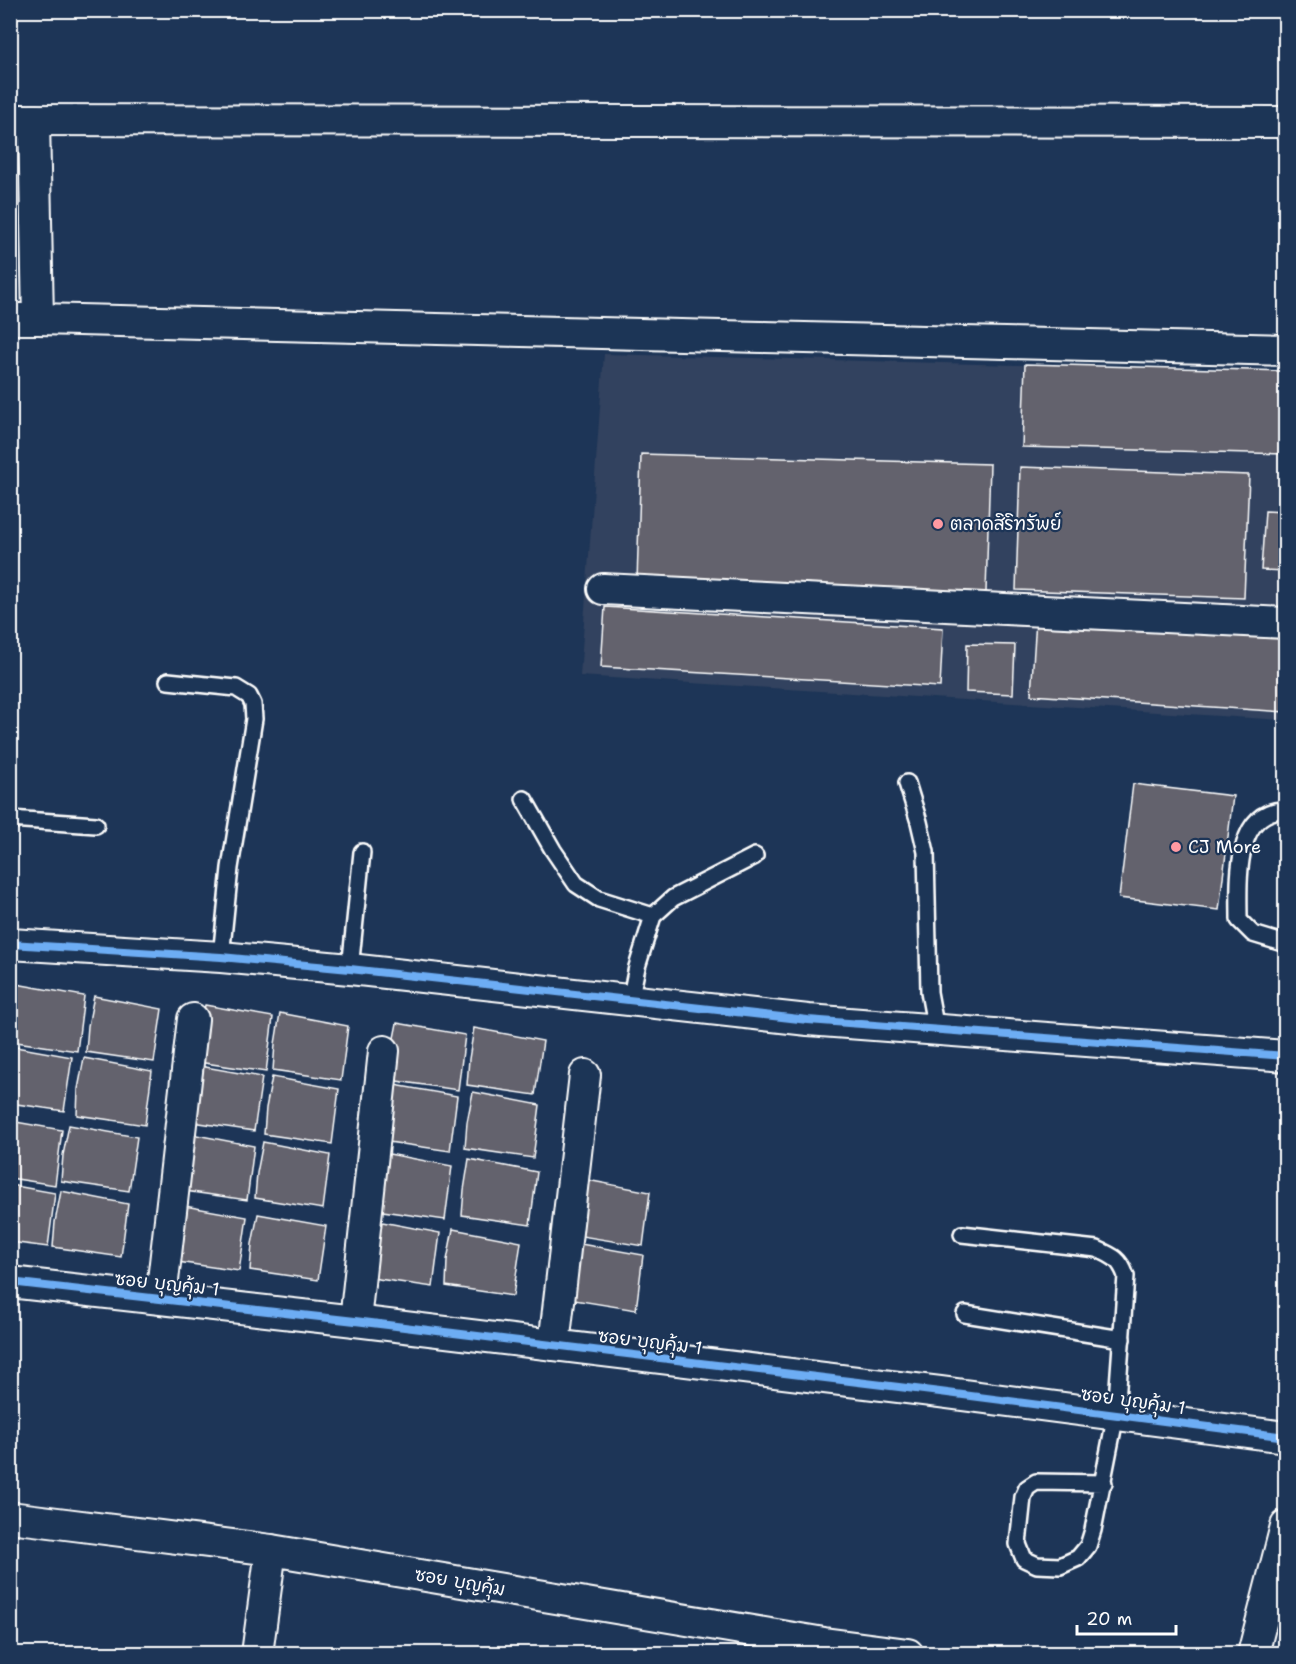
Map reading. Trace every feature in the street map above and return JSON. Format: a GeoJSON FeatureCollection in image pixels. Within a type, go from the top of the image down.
{"type":"FeatureCollection","features":[{"type":"Feature","properties":{"kind":"street"},"geometry":{"type":"LineString","coordinates":[[1286,122],[22,120],[24,319],[1286,350]]}},
{"type":"Feature","properties":{"kind":"street"},"geometry":{"type":"LineString","coordinates":[[603,589],[1286,623]]}},
{"type":"Feature","properties":{"kind":"street"},"geometry":{"type":"LineString","coordinates":[[10,944],[221,957],[350,969],[807,1020],[1286,1056]]}},
{"type":"Feature","properties":{"kind":"street"},"geometry":{"type":"LineString","coordinates":[[161,1298],[193,1019]]}},
{"type":"Feature","properties":{"kind":"street"},"geometry":{"type":"LineString","coordinates":[[356,1320],[384,1051]]}},
{"type":"Feature","properties":{"kind":"street"},"geometry":{"type":"LineString","coordinates":[[554,1345],[585,1075]]}},
{"type":"Feature","properties":{"kind":"street","name":"ซอย บุญคุ้ม 1"},"geometry":{"type":"LineString","coordinates":[[10,1282],[356,1320],[1286,1437]]}},
{"type":"Feature","properties":{"kind":"street","name":"ซอย บุญคุ้ม"},"geometry":{"type":"LineString","coordinates":[[10,1517],[271,1550],[823,1648],[908,1653]]}},
{"type":"Feature","properties":{"kind":"street"},"geometry":{"type":"LineString","coordinates":[[1253,1653],[1286,1526]]}},
{"type":"Feature","properties":{"kind":"street"},"geometry":{"type":"LineString","coordinates":[[257,1653],[271,1550]]}},
{"type":"Feature","properties":{"kind":"lane"},"geometry":{"type":"LineString","coordinates":[[168,681],[236,688],[249,696],[253,704],[254,719],[230,868],[221,957]]}},
{"type":"Feature","properties":{"kind":"lane"},"geometry":{"type":"LineString","coordinates":[[908,783],[926,852],[929,992],[936,1030]]}},
{"type":"Feature","properties":{"kind":"lane"},"geometry":{"type":"LineString","coordinates":[[524,799],[553,850],[576,884],[599,899],[653,916]]}},
{"type":"Feature","properties":{"kind":"lane"},"geometry":{"type":"LineString","coordinates":[[1286,810],[1273,809],[1258,818],[1246,837],[1239,872],[1239,920],[1253,934],[1286,944]]}},
{"type":"Feature","properties":{"kind":"lane"},"geometry":{"type":"LineString","coordinates":[[10,819],[96,825]]}},
{"type":"Feature","properties":{"kind":"lane"},"geometry":{"type":"LineString","coordinates":[[350,969],[362,852]]}},
{"type":"Feature","properties":{"kind":"lane"},"geometry":{"type":"LineString","coordinates":[[630,1001],[637,967],[653,916],[673,898],[755,856]]}},
{"type":"Feature","properties":{"kind":"lane"},"geometry":{"type":"LineString","coordinates":[[962,1234],[1097,1249],[1112,1255],[1122,1265],[1126,1276],[1116,1414],[1104,1483],[1088,1546],[1078,1558],[1060,1566],[1037,1565],[1024,1559],[1018,1544],[1023,1497],[1027,1488],[1036,1482],[1104,1483]]}},
{"type":"Feature","properties":{"kind":"lane"},"geometry":{"type":"LineString","coordinates":[[965,1314],[1122,1339]]}},
{"type":"Feature","properties":{"kind":"shaded area","name":"ตลาดสิริทรัพย์"},"geometry":{"type":"Polygon","coordinates":[[[604,354],[1285,372],[1285,720],[580,676],[604,354]]]}},
{"type":"Feature","properties":{"kind":"building"},"geometry":{"type":"Polygon","coordinates":[[[1025,364],[1286,371],[1286,454],[1022,447],[1025,364]]]}},
{"type":"Feature","properties":{"kind":"building"},"geometry":{"type":"Polygon","coordinates":[[[641,454],[990,464],[986,592],[637,582],[641,454]]]}},
{"type":"Feature","properties":{"kind":"building"},"geometry":{"type":"Polygon","coordinates":[[[1020,467],[1249,475],[1244,598],[1016,590],[1020,467]]]}},
{"type":"Feature","properties":{"kind":"building"},"geometry":{"type":"Polygon","coordinates":[[[1265,511],[1286,512],[1286,571],[1261,570],[1265,511]]]}},
{"type":"Feature","properties":{"kind":"building"},"geometry":{"type":"Polygon","coordinates":[[[605,607],[943,628],[940,687],[601,667],[605,607]]]}},
{"type":"Feature","properties":{"kind":"building"},"geometry":{"type":"Polygon","coordinates":[[[1036,620],[1286,636],[1286,712],[1031,695],[1036,620]]]}},
{"type":"Feature","properties":{"kind":"building"},"geometry":{"type":"Polygon","coordinates":[[[967,644],[1015,645],[1013,694],[966,692],[967,644]]]}},
{"type":"Feature","properties":{"kind":"building","name":"CJ More"},"geometry":{"type":"Polygon","coordinates":[[[1133,784],[1233,796],[1219,910],[1119,898],[1133,784]]]}},
{"type":"Feature","properties":{"kind":"building"},"geometry":{"type":"Polygon","coordinates":[[[16,984],[84,996],[77,1051],[10,1041],[16,984]]]}},
{"type":"Feature","properties":{"kind":"building"},"geometry":{"type":"Polygon","coordinates":[[[94,996],[162,1009],[154,1062],[86,1052],[94,996]]]}},
{"type":"Feature","properties":{"kind":"building"},"geometry":{"type":"Polygon","coordinates":[[[205,1005],[273,1017],[266,1072],[198,1062],[199,1035],[205,1005]]]}},
{"type":"Feature","properties":{"kind":"building"},"geometry":{"type":"Polygon","coordinates":[[[280,1013],[348,1026],[341,1080],[273,1070],[280,1013]]]}},
{"type":"Feature","properties":{"kind":"building"},"geometry":{"type":"Polygon","coordinates":[[[397,1023],[465,1035],[458,1090],[390,1080],[391,1053],[397,1023]]]}},
{"type":"Feature","properties":{"kind":"building"},"geometry":{"type":"Polygon","coordinates":[[[474,1028],[543,1041],[535,1095],[467,1085],[474,1028]]]}},
{"type":"Feature","properties":{"kind":"building"},"geometry":{"type":"Polygon","coordinates":[[[10,1046],[72,1057],[64,1111],[10,1103],[10,1046]]]}},
{"type":"Feature","properties":{"kind":"building"},"geometry":{"type":"Polygon","coordinates":[[[84,1058],[152,1071],[145,1125],[77,1115],[78,1089],[84,1058]]]}},
{"type":"Feature","properties":{"kind":"building"},"geometry":{"type":"Polygon","coordinates":[[[194,1065],[262,1077],[254,1131],[186,1121],[194,1065]]]}},
{"type":"Feature","properties":{"kind":"building"},"geometry":{"type":"Polygon","coordinates":[[[272,1077],[339,1089],[332,1144],[264,1134],[272,1077]]]}},
{"type":"Feature","properties":{"kind":"building"},"geometry":{"type":"Polygon","coordinates":[[[389,1084],[457,1096],[450,1151],[382,1141],[389,1084]]]}},
{"type":"Feature","properties":{"kind":"building"},"geometry":{"type":"Polygon","coordinates":[[[473,1092],[540,1105],[533,1158],[465,1148],[473,1092]]]}},
{"type":"Feature","properties":{"kind":"building"},"geometry":{"type":"Polygon","coordinates":[[[10,1121],[62,1130],[55,1185],[10,1178],[10,1121]]]}},
{"type":"Feature","properties":{"kind":"building"},"geometry":{"type":"Polygon","coordinates":[[[69,1125],[137,1137],[129,1191],[61,1181],[69,1125]]]}},
{"type":"Feature","properties":{"kind":"building"},"geometry":{"type":"Polygon","coordinates":[[[186,1133],[254,1146],[247,1200],[178,1190],[186,1133]]]}},
{"type":"Feature","properties":{"kind":"building"},"geometry":{"type":"Polygon","coordinates":[[[263,1142],[330,1155],[323,1209],[255,1198],[263,1142]]]}},
{"type":"Feature","properties":{"kind":"building"},"geometry":{"type":"Polygon","coordinates":[[[384,1153],[452,1166],[445,1220],[376,1210],[384,1153]]]}},
{"type":"Feature","properties":{"kind":"building"},"geometry":{"type":"Polygon","coordinates":[[[469,1159],[537,1172],[530,1225],[462,1215],[469,1159]]]}},
{"type":"Feature","properties":{"kind":"building"},"geometry":{"type":"Polygon","coordinates":[[[582,1179],[650,1192],[643,1246],[575,1235],[582,1179]]]}},
{"type":"Feature","properties":{"kind":"building"},"geometry":{"type":"Polygon","coordinates":[[[10,1185],[55,1193],[48,1247],[10,1242],[10,1185]]]}},
{"type":"Feature","properties":{"kind":"building"},"geometry":{"type":"Polygon","coordinates":[[[61,1191],[128,1204],[121,1257],[53,1247],[61,1191]]]}},
{"type":"Feature","properties":{"kind":"building"},"geometry":{"type":"Polygon","coordinates":[[[179,1205],[247,1217],[239,1271],[171,1261],[179,1205]]]}},
{"type":"Feature","properties":{"kind":"building"},"geometry":{"type":"Polygon","coordinates":[[[258,1214],[326,1226],[318,1280],[250,1270],[258,1214]]]}},
{"type":"Feature","properties":{"kind":"building"},"geometry":{"type":"Polygon","coordinates":[[[372,1220],[440,1233],[433,1287],[365,1277],[372,1220]]]}},
{"type":"Feature","properties":{"kind":"building"},"geometry":{"type":"Polygon","coordinates":[[[453,1229],[521,1242],[513,1296],[446,1286],[447,1260],[453,1229]]]}},
{"type":"Feature","properties":{"kind":"building"},"geometry":{"type":"Polygon","coordinates":[[[575,1243],[643,1255],[636,1310],[568,1299],[575,1243]]]}},
{"type":"Feature","properties":{"kind":"cycle path"},"geometry":{"type":"LineString","coordinates":[[10,944],[221,957],[350,969],[808,1020],[1286,1056]]}},
{"type":"Feature","properties":{"kind":"cycle path"},"geometry":{"type":"LineString","coordinates":[[10,1282],[940,1392],[1286,1437]]}},
{"type":"Feature","properties":{"kind":"place","name":"ตลาดสิริทรัพย์"},"geometry":{"type":"Point","coordinates":[938,524]}},
{"type":"Feature","properties":{"kind":"place","name":"CJ More"},"geometry":{"type":"Point","coordinates":[1176,847]}}]}
